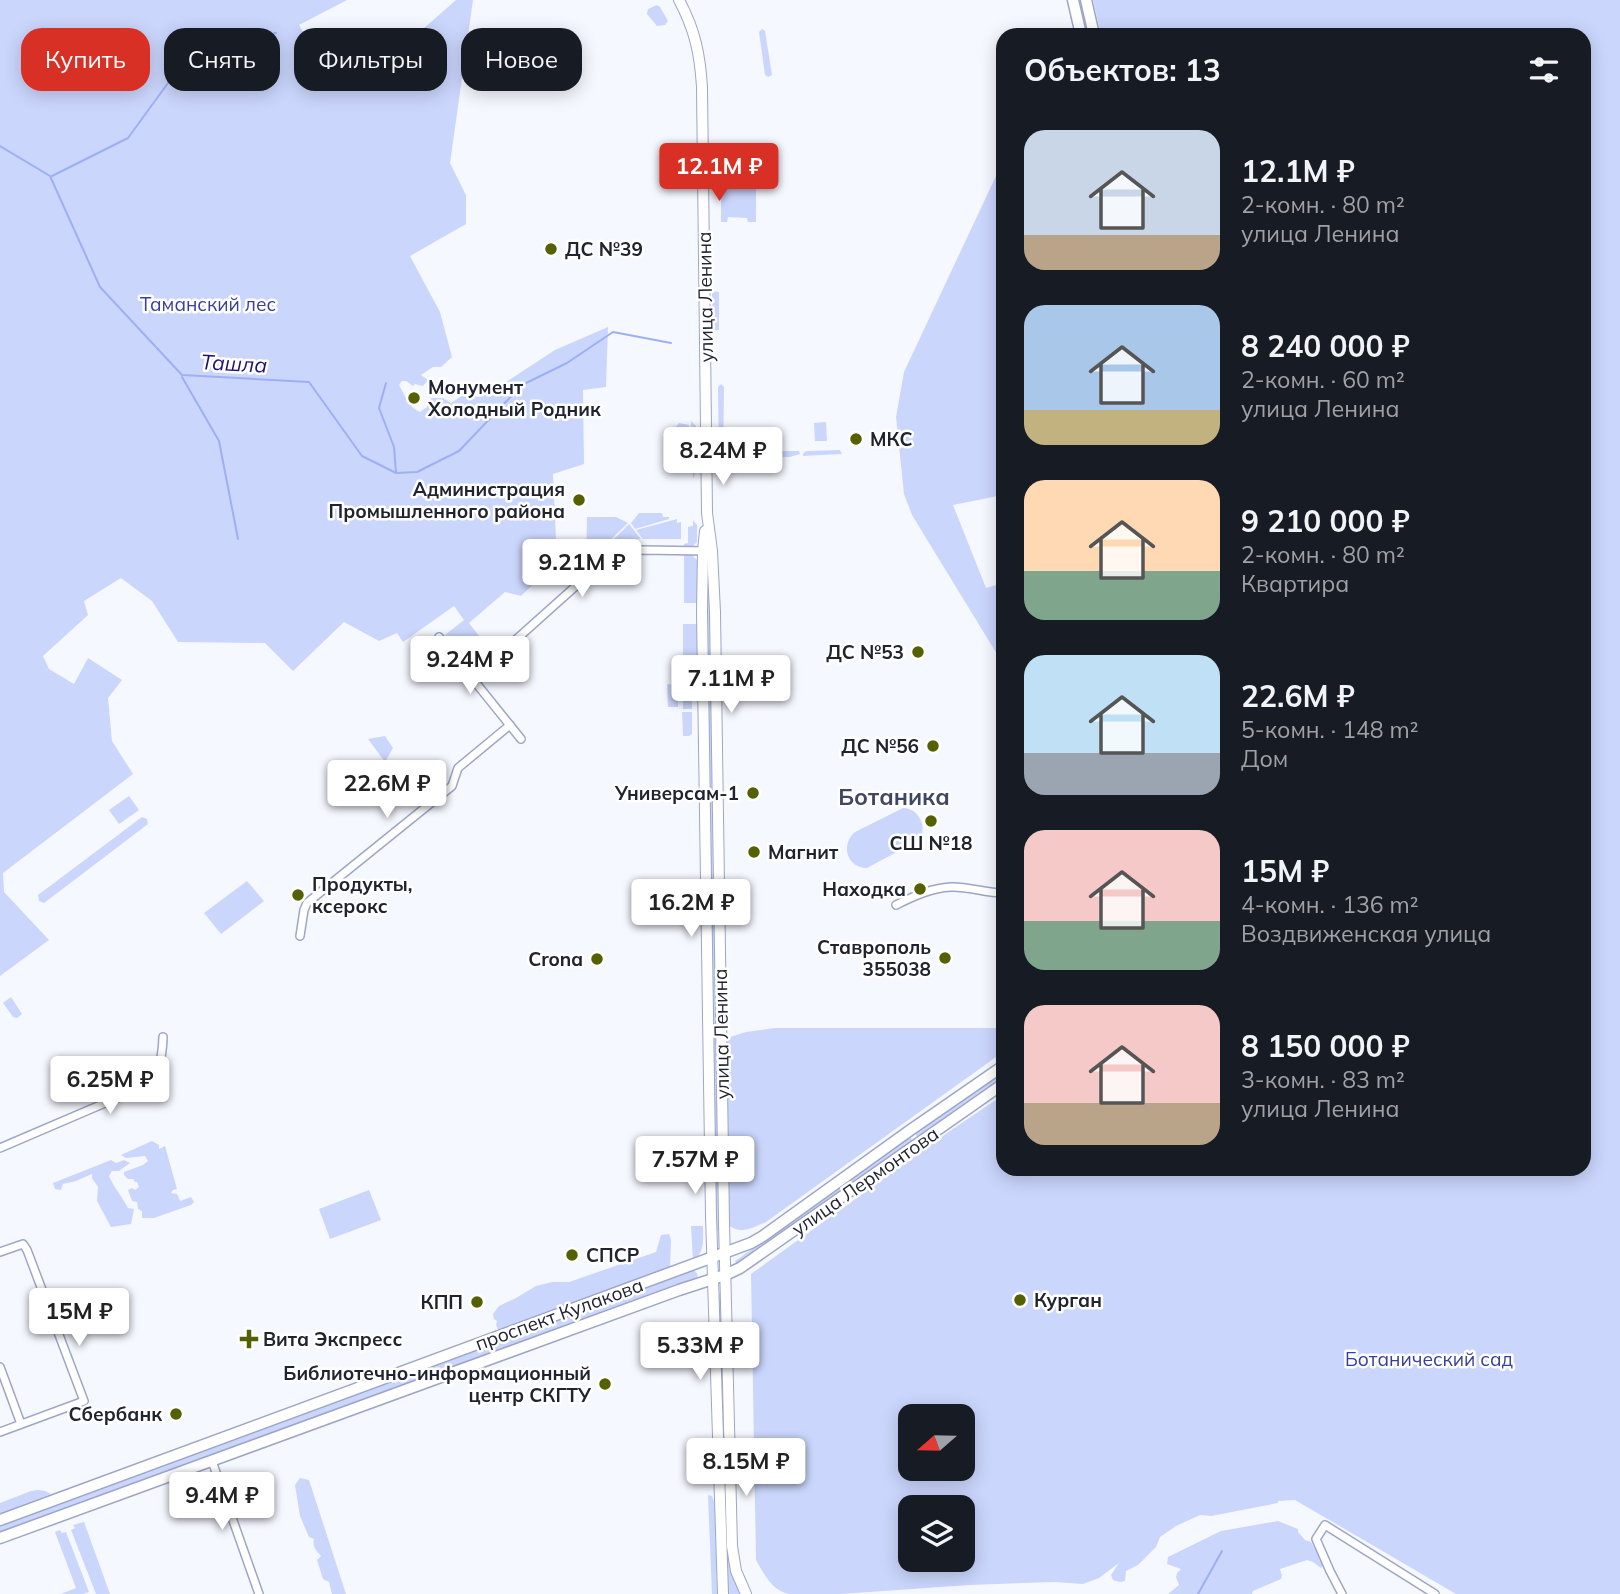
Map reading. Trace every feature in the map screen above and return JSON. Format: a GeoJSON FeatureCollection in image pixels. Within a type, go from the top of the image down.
{"type":"FeatureCollection","features":[{"type":"Feature","properties":{"kind":"main road","name":"улица Ленина"},"geometry":{"type":"LineString","coordinates":[[679,0],[695,36],[701,65],[707,513],[702,612],[712,1279],[723,1594]]}},
{"type":"Feature","properties":{"kind":"main road"},"geometry":{"type":"LineString","coordinates":[[1073,0],[1079,28]]}},
{"type":"Feature","properties":{"kind":"main road"},"geometry":{"type":"LineString","coordinates":[[1086,0],[1092,28]]}},
{"type":"Feature","properties":{"kind":"main road","name":"улица Ленина"},"geometry":{"type":"LineString","coordinates":[[707,551],[715,612],[732,1546],[736,1571],[746,1594]]}},
{"type":"Feature","properties":{"kind":"main road","name":"улица Лермонтова"},"geometry":{"type":"LineString","coordinates":[[725,1254],[763,1236],[996,1071]]}},
{"type":"Feature","properties":{"kind":"main road","name":"улица Лермонтова"},"geometry":{"type":"LineString","coordinates":[[725,1275],[740,1268],[996,1089]]}},
{"type":"Feature","properties":{"kind":"main road"},"geometry":{"type":"LineString","coordinates":[[909,1131],[918,1143]]}},
{"type":"Feature","properties":{"kind":"main road","name":"проспект Кулакова"},"geometry":{"type":"LineString","coordinates":[[0,1520],[725,1254]]}},
{"type":"Feature","properties":{"kind":"main road","name":"проспект Кулакова"},"geometry":{"type":"LineString","coordinates":[[0,1538],[725,1275]]}},
{"type":"Feature","properties":{"kind":"street"},"geometry":{"type":"LineString","coordinates":[[473,678],[615,551],[707,551]]}},
{"type":"Feature","properties":{"kind":"street"},"geometry":{"type":"LineString","coordinates":[[439,636],[521,739]]}},
{"type":"Feature","properties":{"kind":"street"},"geometry":{"type":"LineString","coordinates":[[300,936],[307,903],[452,786],[458,768],[510,725]]}},
{"type":"Feature","properties":{"kind":"street"},"geometry":{"type":"LineString","coordinates":[[897,905],[916,894],[953,887],[996,893]]}},
{"type":"Feature","properties":{"kind":"street"},"geometry":{"type":"LineString","coordinates":[[0,1148],[133,1091],[159,1067],[163,1037]]}},
{"type":"Feature","properties":{"kind":"street"},"geometry":{"type":"LineString","coordinates":[[0,1252],[23,1244],[27,1250],[84,1401],[0,1432]]}},
{"type":"Feature","properties":{"kind":"street"},"geometry":{"type":"LineString","coordinates":[[0,1367],[21,1424]]}},
{"type":"Feature","properties":{"kind":"street"},"geometry":{"type":"LineString","coordinates":[[212,1461],[259,1594]]}},
{"type":"Feature","properties":{"kind":"street"},"geometry":{"type":"LineString","coordinates":[[1342,1594],[1316,1539],[1325,1525],[1435,1594]]}},
{"type":"Feature","properties":{"kind":"green space","name":"Таманский лес"},"geometry":{"type":"Polygon","coordinates":[[[0,0],[347,0],[299,25],[301,28],[294,28],[294,91],[447,91],[447,28],[424,28],[456,0],[473,0],[469,28],[461,28],[461,85],[450,163],[466,195],[466,224],[410,256],[440,312],[452,357],[441,367],[433,367],[421,375],[428,380],[423,386],[413,386],[406,381],[399,385],[410,404],[420,412],[427,407],[431,398],[443,398],[451,403],[466,393],[478,397],[494,390],[555,350],[608,327],[606,387],[583,390],[584,464],[553,474],[557,561],[521,596],[505,592],[469,623],[493,654],[474,670],[445,635],[464,620],[454,606],[403,642],[397,633],[379,641],[344,622],[293,671],[265,643],[178,642],[152,601],[121,578],[84,601],[88,615],[43,656],[49,669],[74,684],[88,658],[122,680],[108,698],[112,741],[133,774],[3,873],[4,892],[49,940],[0,976],[0,0]]]}},
{"type":"Feature","properties":{"kind":"green space","name":"Ботанический сад"},"geometry":{"type":"Polygon","coordinates":[[[1093,0],[1620,0],[1620,1594],[1456,1594],[1295,1500],[1278,1501],[1211,1516],[1200,1515],[1176,1526],[1160,1537],[1156,1547],[1138,1565],[1126,1571],[1125,1581],[1120,1582],[1113,1580],[1111,1575],[1119,1563],[1099,1578],[1083,1584],[1054,1582],[969,1585],[841,1594],[783,1592],[773,1586],[756,1560],[751,1274],[996,1100],[996,1176],[1591,1176],[1591,28],[1099,28],[1093,0]]]}},
{"type":"Feature","properties":{"kind":"green space"},"geometry":{"type":"Polygon","coordinates":[[[657,5],[668,21],[665,25],[657,26],[647,14],[648,9],[657,5]]]}},
{"type":"Feature","properties":{"kind":"green space"},"geometry":{"type":"Polygon","coordinates":[[[762,29],[765,31],[772,75],[768,77],[765,75],[759,32],[762,29]]]}},
{"type":"Feature","properties":{"kind":"green space"},"geometry":{"type":"Polygon","coordinates":[[[996,176],[996,496],[953,505],[986,588],[996,585],[996,653],[912,515],[904,494],[896,417],[904,372],[996,176]]]}},
{"type":"Feature","properties":{"kind":"green space"},"geometry":{"type":"Polygon","coordinates":[[[744,177],[756,178],[756,222],[748,222],[747,218],[728,217],[727,222],[721,222],[721,182],[744,181],[744,177]]]}},
{"type":"Feature","properties":{"kind":"green space"},"geometry":{"type":"Polygon","coordinates":[[[713,291],[719,292],[719,330],[713,330],[713,291]]]}},
{"type":"Feature","properties":{"kind":"green space"},"geometry":{"type":"Polygon","coordinates":[[[721,384],[724,387],[723,456],[719,456],[718,387],[721,384]]]}},
{"type":"Feature","properties":{"kind":"green space"},"geometry":{"type":"Polygon","coordinates":[[[691,421],[696,426],[696,471],[693,479],[691,421]]]}},
{"type":"Feature","properties":{"kind":"green space"},"geometry":{"type":"Polygon","coordinates":[[[826,422],[827,441],[815,441],[814,423],[826,422]]]}},
{"type":"Feature","properties":{"kind":"green space"},"geometry":{"type":"Polygon","coordinates":[[[679,423],[689,425],[685,467],[679,467],[677,462],[668,463],[668,454],[673,453],[671,437],[679,423]]]}},
{"type":"Feature","properties":{"kind":"green space"},"geometry":{"type":"Polygon","coordinates":[[[840,450],[842,454],[803,456],[806,451],[840,450]]]}},
{"type":"Feature","properties":{"kind":"green space"},"geometry":{"type":"Polygon","coordinates":[[[799,451],[800,454],[790,457],[745,457],[744,452],[799,451]]]}},
{"type":"Feature","properties":{"kind":"green space"},"geometry":{"type":"Polygon","coordinates":[[[639,513],[662,513],[663,517],[669,519],[635,529],[631,523],[639,513]]]}},
{"type":"Feature","properties":{"kind":"green space"},"geometry":{"type":"Polygon","coordinates":[[[587,517],[616,517],[628,523],[586,563],[587,517]]]}},
{"type":"Feature","properties":{"kind":"green space"},"geometry":{"type":"Polygon","coordinates":[[[677,519],[677,523],[681,522],[681,539],[643,539],[636,530],[677,519]]]}},
{"type":"Feature","properties":{"kind":"green space"},"geometry":{"type":"Polygon","coordinates":[[[693,520],[697,525],[697,542],[692,547],[684,548],[684,544],[688,543],[688,527],[693,526],[693,520]]]}},
{"type":"Feature","properties":{"kind":"green space"},"geometry":{"type":"Polygon","coordinates":[[[629,524],[641,539],[613,540],[629,524]]]}},
{"type":"Feature","properties":{"kind":"green space"},"geometry":{"type":"Polygon","coordinates":[[[684,555],[692,555],[697,560],[697,603],[684,603],[684,555]]]}},
{"type":"Feature","properties":{"kind":"green space"},"geometry":{"type":"Polygon","coordinates":[[[706,585],[710,586],[713,880],[710,879],[706,585]]]}},
{"type":"Feature","properties":{"kind":"green space"},"geometry":{"type":"Polygon","coordinates":[[[683,624],[698,624],[698,675],[683,676],[683,624]]]}},
{"type":"Feature","properties":{"kind":"green space"},"geometry":{"type":"Polygon","coordinates":[[[683,681],[692,684],[692,709],[683,709],[683,681]]]}},
{"type":"Feature","properties":{"kind":"green space"},"geometry":{"type":"Polygon","coordinates":[[[667,684],[678,685],[678,707],[668,707],[667,684]]]}},
{"type":"Feature","properties":{"kind":"green space"},"geometry":{"type":"Polygon","coordinates":[[[682,712],[692,712],[692,734],[689,736],[683,736],[682,712]]]}},
{"type":"Feature","properties":{"kind":"green space"},"geometry":{"type":"Polygon","coordinates":[[[385,736],[393,748],[385,762],[368,739],[385,736]]]}},
{"type":"Feature","properties":{"kind":"green space"},"geometry":{"type":"Polygon","coordinates":[[[129,796],[139,810],[119,824],[109,810],[129,796]]]}},
{"type":"Feature","properties":{"kind":"green space"},"geometry":{"type":"Polygon","coordinates":[[[903,808],[914,811],[920,820],[923,830],[919,840],[867,868],[850,860],[848,843],[855,832],[903,808]]]}},
{"type":"Feature","properties":{"kind":"green space"},"geometry":{"type":"Polygon","coordinates":[[[142,817],[147,819],[148,824],[44,903],[39,901],[38,895],[142,817]]]}},
{"type":"Feature","properties":{"kind":"green space"},"geometry":{"type":"Polygon","coordinates":[[[247,881],[264,901],[221,934],[204,913],[247,881]]]}},
{"type":"Feature","properties":{"kind":"green space"},"geometry":{"type":"Polygon","coordinates":[[[711,896],[715,896],[718,1231],[716,1231],[711,896]]]}},
{"type":"Feature","properties":{"kind":"green space"},"geometry":{"type":"Polygon","coordinates":[[[11,997],[22,1014],[17,1018],[13,1017],[3,1003],[11,997]]]}},
{"type":"Feature","properties":{"kind":"green space"},"geometry":{"type":"Polygon","coordinates":[[[775,1028],[996,1028],[996,1057],[766,1222],[738,1230],[728,1225],[727,1038],[775,1028]]]}},
{"type":"Feature","properties":{"kind":"green space"},"geometry":{"type":"Polygon","coordinates":[[[996,1076],[996,1081],[917,1137],[915,1133],[996,1076]]]}},
{"type":"Feature","properties":{"kind":"green space"},"geometry":{"type":"Polygon","coordinates":[[[910,1137],[913,1141],[738,1265],[735,1261],[910,1137]]]}},
{"type":"Feature","properties":{"kind":"green space"},"geometry":{"type":"Polygon","coordinates":[[[152,1141],[159,1145],[159,1149],[165,1146],[177,1189],[171,1193],[177,1194],[180,1201],[191,1197],[194,1202],[154,1218],[142,1218],[142,1211],[138,1209],[137,1202],[132,1201],[128,1190],[139,1187],[137,1182],[124,1175],[124,1172],[148,1161],[145,1156],[126,1158],[121,1155],[152,1141]]]}},
{"type":"Feature","properties":{"kind":"green space"},"geometry":{"type":"Polygon","coordinates":[[[111,1160],[116,1163],[124,1160],[130,1163],[119,1171],[112,1171],[109,1176],[128,1208],[134,1209],[131,1224],[111,1227],[97,1201],[98,1187],[92,1174],[63,1184],[61,1190],[55,1189],[53,1183],[111,1160]]]}},
{"type":"Feature","properties":{"kind":"green space"},"geometry":{"type":"Polygon","coordinates":[[[369,1190],[381,1220],[330,1239],[319,1209],[369,1190]]]}},
{"type":"Feature","properties":{"kind":"green space"},"geometry":{"type":"Polygon","coordinates":[[[691,1226],[703,1226],[701,1250],[693,1261],[691,1226]]]}},
{"type":"Feature","properties":{"kind":"green space"},"geometry":{"type":"Polygon","coordinates":[[[669,1234],[670,1270],[500,1333],[493,1314],[499,1306],[536,1286],[569,1282],[656,1252],[661,1235],[669,1234]]]}},
{"type":"Feature","properties":{"kind":"green space"},"geometry":{"type":"Polygon","coordinates":[[[693,1270],[698,1276],[695,1279],[0,1532],[0,1523],[693,1270]]]}},
{"type":"Feature","properties":{"kind":"green space"},"geometry":{"type":"Polygon","coordinates":[[[718,1293],[722,1294],[729,1553],[732,1572],[742,1594],[727,1594],[718,1293]]]}},
{"type":"Feature","properties":{"kind":"green space"},"geometry":{"type":"Polygon","coordinates":[[[300,1478],[309,1480],[346,1594],[332,1594],[329,1582],[323,1579],[317,1560],[321,1556],[300,1516],[295,1485],[300,1478]]]}},
{"type":"Feature","properties":{"kind":"green space"},"geometry":{"type":"Polygon","coordinates":[[[38,1490],[51,1494],[0,1513],[0,1503],[38,1490]]]}},
{"type":"Feature","properties":{"kind":"green space"},"geometry":{"type":"Polygon","coordinates":[[[708,1495],[712,1496],[715,1505],[717,1594],[712,1594],[708,1495]]]}},
{"type":"Feature","properties":{"kind":"green space"},"geometry":{"type":"Polygon","coordinates":[[[1278,1521],[1298,1529],[1305,1540],[1311,1542],[1324,1565],[1321,1568],[1307,1560],[1280,1569],[1281,1579],[1253,1591],[1252,1594],[1168,1594],[1179,1585],[1176,1577],[1181,1569],[1167,1564],[1168,1557],[1221,1531],[1278,1521]]]}},
{"type":"Feature","properties":{"kind":"green space"},"geometry":{"type":"Polygon","coordinates":[[[84,1522],[110,1594],[96,1594],[71,1530],[75,1528],[73,1525],[84,1522]]]}},
{"type":"Feature","properties":{"kind":"green space"},"geometry":{"type":"Polygon","coordinates":[[[60,1530],[62,1533],[66,1532],[89,1592],[61,1594],[76,1588],[55,1532],[60,1530]]]}},
{"type":"Feature","properties":{"kind":"waterway"},"geometry":{"type":"LineString","coordinates":[[52,176],[128,138],[164,88]]}},
{"type":"Feature","properties":{"kind":"waterway","name":"Ташла"},"geometry":{"type":"LineString","coordinates":[[0,146],[50,176],[100,287],[182,375],[309,382],[362,456],[396,473],[417,472],[459,451],[522,385],[567,363],[613,332],[671,343]]}},
{"type":"Feature","properties":{"kind":"waterway"},"geometry":{"type":"LineString","coordinates":[[182,377],[219,441],[238,539]]}},
{"type":"Feature","properties":{"kind":"waterway"},"geometry":{"type":"LineString","coordinates":[[386,383],[379,408],[394,447],[396,472]]}},
{"type":"Feature","properties":{"kind":"waterway"},"geometry":{"type":"LineString","coordinates":[[1198,1594],[1222,1551]]}},
{"type":"Feature","properties":{"kind":"place","name":"ДС №39"},"geometry":{"type":"Point","coordinates":[551,249]}},
{"type":"Feature","properties":{"kind":"place","name":"Монумент Холодный Родник"},"geometry":{"type":"Point","coordinates":[414,398]}},
{"type":"Feature","properties":{"kind":"place","name":"МКС"},"geometry":{"type":"Point","coordinates":[856,439]}},
{"type":"Feature","properties":{"kind":"place","name":"Администрация Промышленного района"},"geometry":{"type":"Point","coordinates":[579,500]}},
{"type":"Feature","properties":{"kind":"place","name":"ДС №53"},"geometry":{"type":"Point","coordinates":[918,652]}},
{"type":"Feature","properties":{"kind":"place","name":"ДС №56"},"geometry":{"type":"Point","coordinates":[933,746]}},
{"type":"Feature","properties":{"kind":"place","name":"Универсам-1"},"geometry":{"type":"Point","coordinates":[753,793]}},
{"type":"Feature","properties":{"kind":"place","name":"СШ №18"},"geometry":{"type":"Point","coordinates":[931,821]}},
{"type":"Feature","properties":{"kind":"place","name":"Магнит"},"geometry":{"type":"Point","coordinates":[754,852]}},
{"type":"Feature","properties":{"kind":"place","name":"Находка"},"geometry":{"type":"Point","coordinates":[920,889]}},
{"type":"Feature","properties":{"kind":"place","name":"Продукты, ксерокс"},"geometry":{"type":"Point","coordinates":[298,895]}},
{"type":"Feature","properties":{"kind":"place","name":"Ставрополь 355038"},"geometry":{"type":"Point","coordinates":[945,958]}},
{"type":"Feature","properties":{"kind":"place","name":"Crona"},"geometry":{"type":"Point","coordinates":[597,959]}},
{"type":"Feature","properties":{"kind":"place","name":"СПСР"},"geometry":{"type":"Point","coordinates":[572,1255]}},
{"type":"Feature","properties":{"kind":"place","name":"Курган"},"geometry":{"type":"Point","coordinates":[1020,1300]}},
{"type":"Feature","properties":{"kind":"place","name":"КПП"},"geometry":{"type":"Point","coordinates":[477,1302]}},
{"type":"Feature","properties":{"kind":"place","name":"Вита Экспресс"},"geometry":{"type":"Point","coordinates":[249,1339]}},
{"type":"Feature","properties":{"kind":"place","name":"Библиотечно-информационный центр СКГТУ"},"geometry":{"type":"Point","coordinates":[605,1384]}},
{"type":"Feature","properties":{"kind":"place","name":"Сбербанк"},"geometry":{"type":"Point","coordinates":[176,1414]}},
{"type":"Feature","properties":{"kind":"district","name":"Ботаника"},"geometry":{"type":"Point","coordinates":[894,797]}}]}
